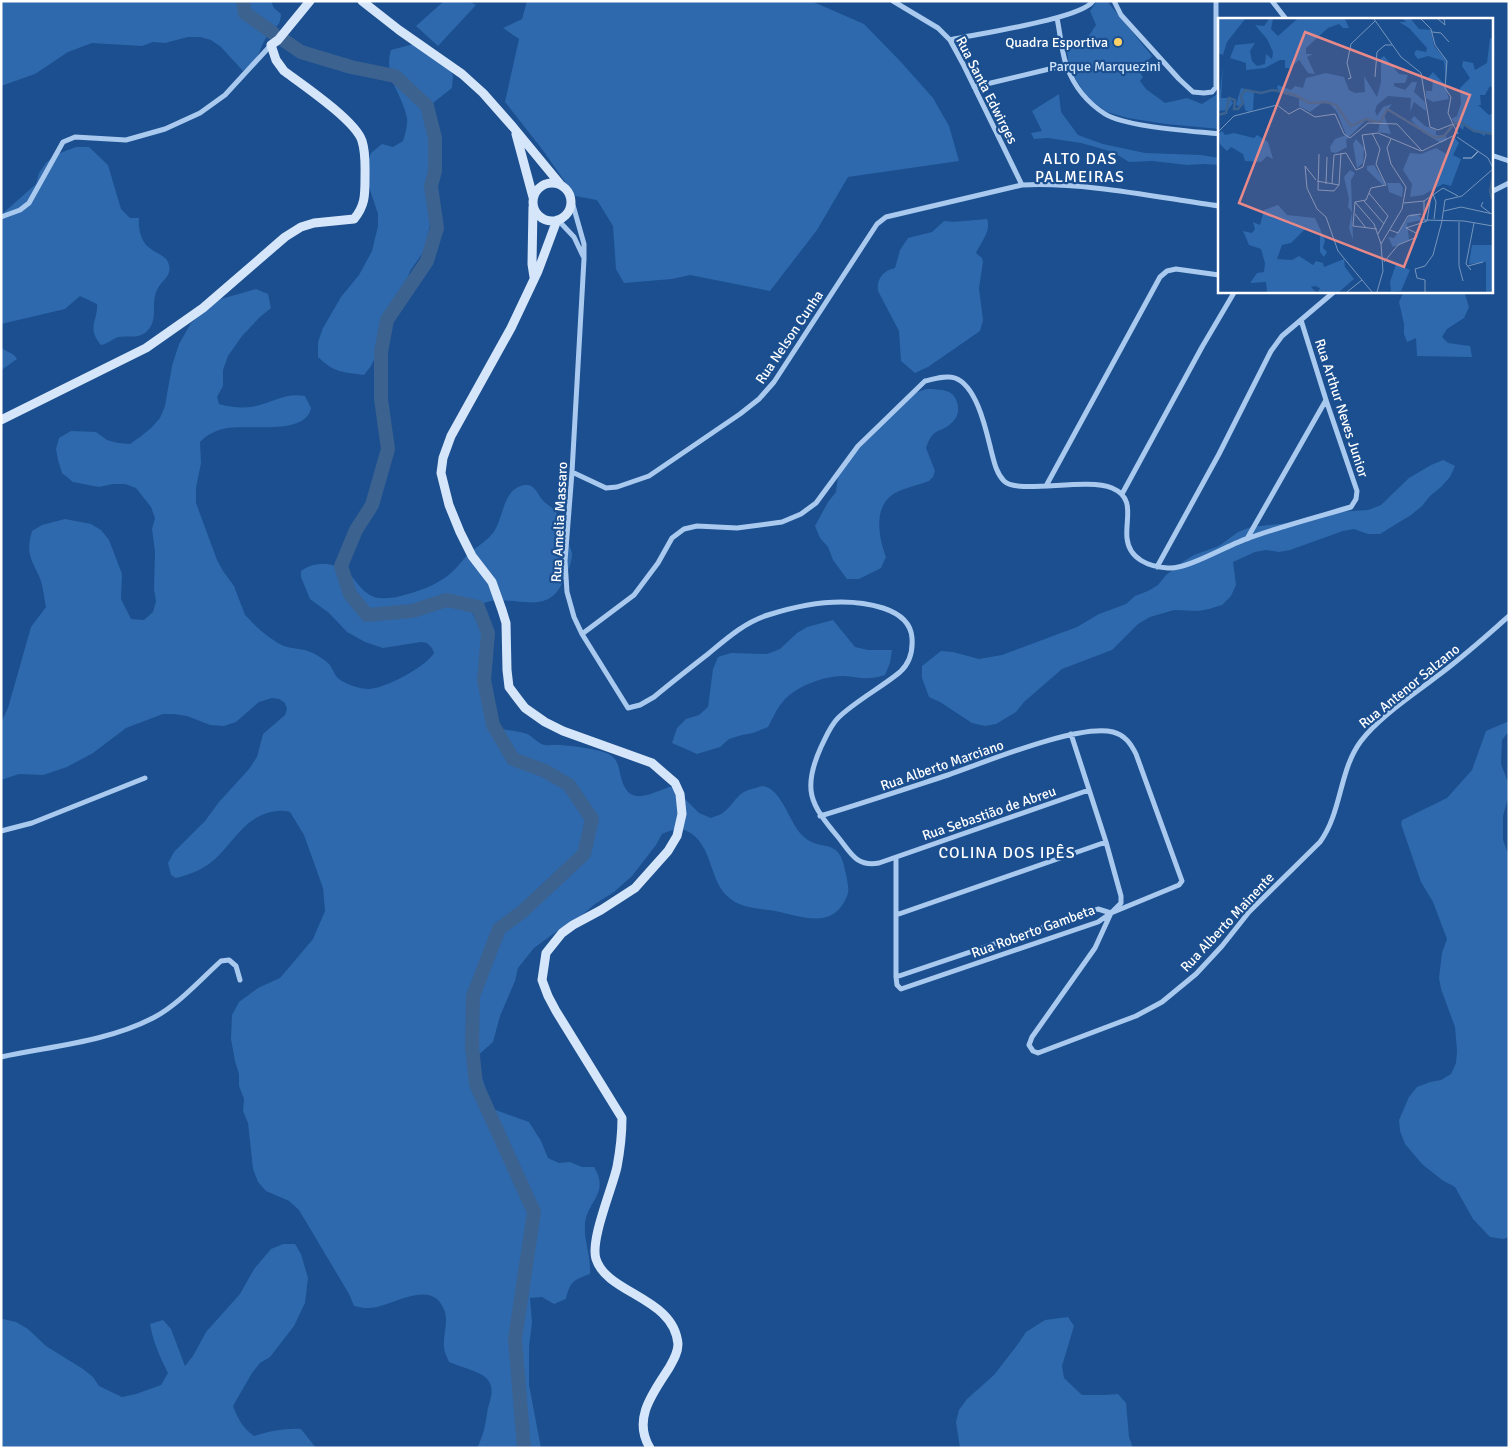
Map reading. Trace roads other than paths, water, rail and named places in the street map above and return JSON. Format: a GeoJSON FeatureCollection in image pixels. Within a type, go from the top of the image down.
{"type":"FeatureCollection","features":[{"type":"Feature","properties":{"kind":"street"},"geometry":{"type":"LineString","coordinates":[[1,217],[20,210],[29,203],[63,142],[68,139],[75,137],[126,140],[165,128],[200,114],[225,95],[271,45],[278,40],[310,1]]}},
{"type":"Feature","properties":{"kind":"street"},"geometry":{"type":"LineString","coordinates":[[362,1],[370,4],[399,30],[462,74],[483,93],[513,127],[560,184],[567,190],[571,198],[569,210],[564,217],[557,220],[547,220],[538,216],[513,127]]}},
{"type":"Feature","properties":{"kind":"street","name":"Rua Santa Edwirges"},"geometry":{"type":"LineString","coordinates":[[892,1],[938,28],[950,40],[1022,185]]}},
{"type":"Feature","properties":{"kind":"street"},"geometry":{"type":"LineString","coordinates":[[950,40],[1057,18],[1091,5],[1093,1]]}},
{"type":"Feature","properties":{"kind":"street"},"geometry":{"type":"LineString","coordinates":[[1114,1],[1121,15],[1180,80],[1193,92],[1204,94],[1212,92],[1216,87],[1216,1]]}},
{"type":"Feature","properties":{"kind":"street"},"geometry":{"type":"LineString","coordinates":[[1272,1],[1285,18]]}},
{"type":"Feature","properties":{"kind":"street"},"geometry":{"type":"LineString","coordinates":[[1057,18],[1066,65],[1074,82],[1087,100],[1106,115],[1133,123],[1218,134]]}},
{"type":"Feature","properties":{"kind":"street"},"geometry":{"type":"LineString","coordinates":[[1,420],[146,348],[203,308],[285,237],[302,227],[314,223],[354,219],[360,211],[364,201],[365,151],[362,138],[354,125],[284,71],[276,60],[271,45]]}},
{"type":"Feature","properties":{"kind":"street"},"geometry":{"type":"LineString","coordinates":[[974,87],[1066,65]]}},
{"type":"Feature","properties":{"kind":"street"},"geometry":{"type":"LineString","coordinates":[[1492,156],[1509,161]]}},
{"type":"Feature","properties":{"kind":"street"},"geometry":{"type":"LineString","coordinates":[[1492,192],[1509,183]]}},
{"type":"Feature","properties":{"kind":"street"},"geometry":{"type":"LineString","coordinates":[[534,277],[532,264],[533,200],[535,192],[542,185],[560,184]]}},
{"type":"Feature","properties":{"kind":"street"},"geometry":{"type":"LineString","coordinates":[[1022,185],[1071,186],[1218,206]]}},
{"type":"Feature","properties":{"kind":"street","name":"Rua Nelson Cunha"},"geometry":{"type":"LineString","coordinates":[[572,472],[606,488],[617,487],[649,476],[753,404],[774,382],[878,224],[886,217],[1022,185]]}},
{"type":"Feature","properties":{"kind":"street","name":"Rua Amelia Massaro"},"geometry":{"type":"LineString","coordinates":[[571,198],[584,244],[584,259],[565,561],[567,592],[582,634],[628,708],[640,706],[746,624],[766,615],[804,606],[848,601],[866,603],[892,611],[905,620],[911,629],[912,654],[908,665],[838,718],[828,733],[815,760],[810,778],[811,794],[820,816]]}},
{"type":"Feature","properties":{"kind":"street"},"geometry":{"type":"LineString","coordinates":[[557,220],[574,237],[584,259]]}},
{"type":"Feature","properties":{"kind":"street"},"geometry":{"type":"LineString","coordinates":[[557,220],[549,237],[538,271],[511,328],[451,436],[443,458],[441,473],[449,506],[460,532],[472,556],[492,582],[502,610],[506,624],[509,687],[525,708],[563,731],[652,763],[675,782],[680,794],[681,821],[677,836],[668,851],[635,888],[601,910],[572,924],[562,933],[546,953],[542,980],[556,1011],[622,1118],[617,1168],[596,1234],[594,1250],[596,1260],[601,1270],[612,1280],[662,1312],[672,1323],[676,1334],[678,1347],[674,1359],[649,1398],[643,1414],[643,1428],[646,1442],[650,1448]]}},
{"type":"Feature","properties":{"kind":"street"},"geometry":{"type":"LineString","coordinates":[[1046,486],[1160,277],[1166,271],[1176,269],[1218,275]]}},
{"type":"Feature","properties":{"kind":"street"},"geometry":{"type":"LineString","coordinates":[[582,634],[634,595],[658,563],[672,538],[684,530],[697,526],[737,528],[782,522],[801,514],[816,503],[858,446],[925,381],[939,377],[955,378],[968,388],[978,405],[996,468],[1004,482],[1016,487],[1090,483],[1112,488],[1122,494],[1202,347],[1234,292]]}},
{"type":"Feature","properties":{"kind":"street"},"geometry":{"type":"LineString","coordinates":[[1157,567],[1219,454],[1271,351],[1282,336],[1334,292]]}},
{"type":"Feature","properties":{"kind":"street","name":"Rua Arthur Neves Junior"},"geometry":{"type":"LineString","coordinates":[[1122,494],[1128,508],[1127,538],[1131,551],[1140,561],[1157,567],[1171,569],[1186,565],[1248,538],[1351,507],[1356,499],[1356,491],[1301,320]]}},
{"type":"Feature","properties":{"kind":"street"},"geometry":{"type":"LineString","coordinates":[[1248,538],[1326,400]]}},
{"type":"Feature","properties":{"kind":"street","name":"Rua Antenor Salzano"},"geometry":{"type":"LineString","coordinates":[[1320,842],[1327,833],[1346,769],[1361,741],[1397,706],[1467,654],[1509,616]]}},
{"type":"Feature","properties":{"kind":"street","name":"Rua Alberto Marciano"},"geometry":{"type":"LineString","coordinates":[[820,816],[865,803],[1048,740],[1071,734],[1111,731],[1121,735],[1130,742],[1136,754],[1182,878],[1179,885],[1111,914]]}},
{"type":"Feature","properties":{"kind":"street"},"geometry":{"type":"LineString","coordinates":[[1071,734],[1106,842],[1121,896],[1121,903],[1111,914]]}},
{"type":"Feature","properties":{"kind":"street"},"geometry":{"type":"LineString","coordinates":[[1,831],[32,823],[145,778]]}},
{"type":"Feature","properties":{"kind":"street","name":"Rua Sebastião de Abreu"},"geometry":{"type":"LineString","coordinates":[[820,816],[857,860],[868,865],[896,858],[1089,790]]}},
{"type":"Feature","properties":{"kind":"street"},"geometry":{"type":"LineString","coordinates":[[896,915],[1106,842]]}},
{"type":"Feature","properties":{"kind":"street","name":"Rua Alberto Mainente"},"geometry":{"type":"LineString","coordinates":[[1111,914],[1095,948],[1032,1037],[1029,1045],[1032,1051],[1038,1053],[1047,1050],[1136,1016],[1162,1002],[1196,974],[1250,912],[1320,842]]}},
{"type":"Feature","properties":{"kind":"street"},"geometry":{"type":"LineString","coordinates":[[896,858],[896,977]]}},
{"type":"Feature","properties":{"kind":"street","name":"Rua Roberto Gambeta"},"geometry":{"type":"LineString","coordinates":[[1098,909],[1111,914],[1098,922],[901,989],[897,986],[896,977],[1098,909]]}},
{"type":"Feature","properties":{"kind":"street"},"geometry":{"type":"LineString","coordinates":[[1,1057],[120,1032],[154,1017],[172,1005],[221,961],[228,960],[236,966],[240,980]]}},
{"type":"Feature","properties":{"kind":"waterway"},"geometry":{"type":"LineString","coordinates":[[243,1],[245,13],[273,33]]}},
{"type":"Feature","properties":{"kind":"waterway"},"geometry":{"type":"LineString","coordinates":[[282,39],[301,52],[351,67],[395,76],[427,106],[435,138],[435,171],[431,186],[437,228],[427,261],[387,320],[381,352],[381,399],[388,449],[372,505],[356,530],[341,566],[350,594],[367,615],[412,611],[447,600],[478,607],[488,633],[484,680],[493,725],[513,759],[545,771],[569,785],[592,819],[584,854],[523,911],[499,929],[473,996],[472,1047],[476,1084],[534,1212],[515,1339],[524,1448]]}},
{"type":"Feature","properties":{"kind":"place","name":"Quadra Esportiva"},"geometry":{"type":"Point","coordinates":[1118,42]}},
{"type":"Feature","properties":{"kind":"district","name":"ALTO DAS PALMEIRAS"},"geometry":{"type":"Point","coordinates":[1080,167]}},
{"type":"Feature","properties":{"kind":"district","name":"COLINA DOS IPÊS"},"geometry":{"type":"Point","coordinates":[1007,852]}},
{"type":"Feature","properties":{"kind":"park label","name":"Parque Marquezini"},"geometry":{"type":"Point","coordinates":[1105,66]}}]}
